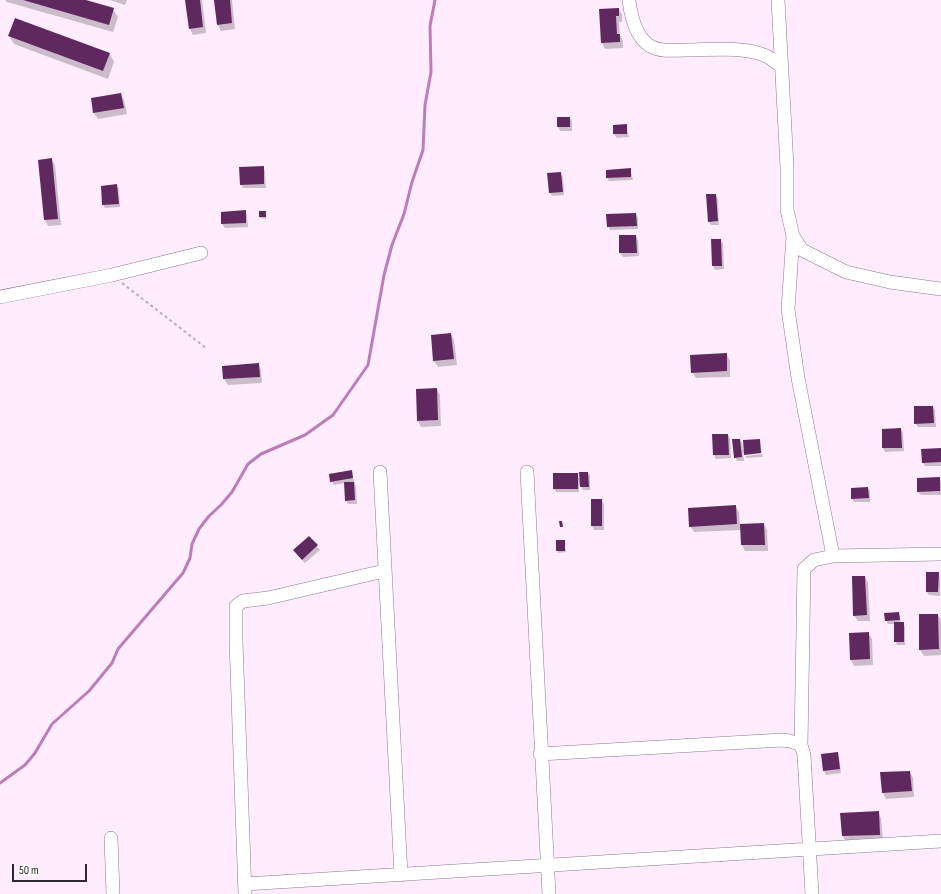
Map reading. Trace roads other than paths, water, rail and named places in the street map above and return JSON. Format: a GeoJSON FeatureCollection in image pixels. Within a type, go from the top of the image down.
{"type":"FeatureCollection","features":[{"type":"Feature","properties":{"kind":"street"},"geometry":{"type":"LineString","coordinates":[[629,0],[635,27],[644,40],[653,48],[666,50],[726,49],[753,52],[765,55],[782,67]]}},
{"type":"Feature","properties":{"kind":"street"},"geometry":{"type":"LineString","coordinates":[[778,0],[787,167],[787,210],[793,236],[788,309],[798,378],[833,556]]}},
{"type":"Feature","properties":{"kind":"street"},"geometry":{"type":"LineString","coordinates":[[793,236],[802,250],[846,272],[890,282],[941,289]]}},
{"type":"Feature","properties":{"kind":"street"},"geometry":{"type":"LineString","coordinates":[[0,297],[112,275],[201,253]]}},
{"type":"Feature","properties":{"kind":"street"},"geometry":{"type":"LineString","coordinates":[[380,472],[401,875]]}},
{"type":"Feature","properties":{"kind":"street"},"geometry":{"type":"LineString","coordinates":[[527,472],[540,754],[549,894]]}},
{"type":"Feature","properties":{"kind":"street"},"geometry":{"type":"LineString","coordinates":[[812,894],[804,755],[801,745],[804,569],[814,560],[833,556],[941,554]]}},
{"type":"Feature","properties":{"kind":"street"},"geometry":{"type":"LineString","coordinates":[[384,571],[268,598],[242,601],[236,606],[235,619],[245,889],[401,875],[941,841]]}},
{"type":"Feature","properties":{"kind":"street"},"geometry":{"type":"LineString","coordinates":[[540,754],[782,740],[790,740],[801,745]]}},
{"type":"Feature","properties":{"kind":"street"},"geometry":{"type":"LineString","coordinates":[[111,838],[113,894]]}},
{"type":"Feature","properties":{"kind":"waterway"},"geometry":{"type":"LineString","coordinates":[[0,783],[25,765],[35,753],[52,724],[89,691],[112,663],[118,649],[183,573],[190,558],[192,544],[199,529],[232,492],[248,464],[261,454],[305,435],[333,415],[368,365],[384,275],[392,245],[404,214],[412,182],[423,150],[425,105],[431,72],[430,26],[435,0]]}}]}
